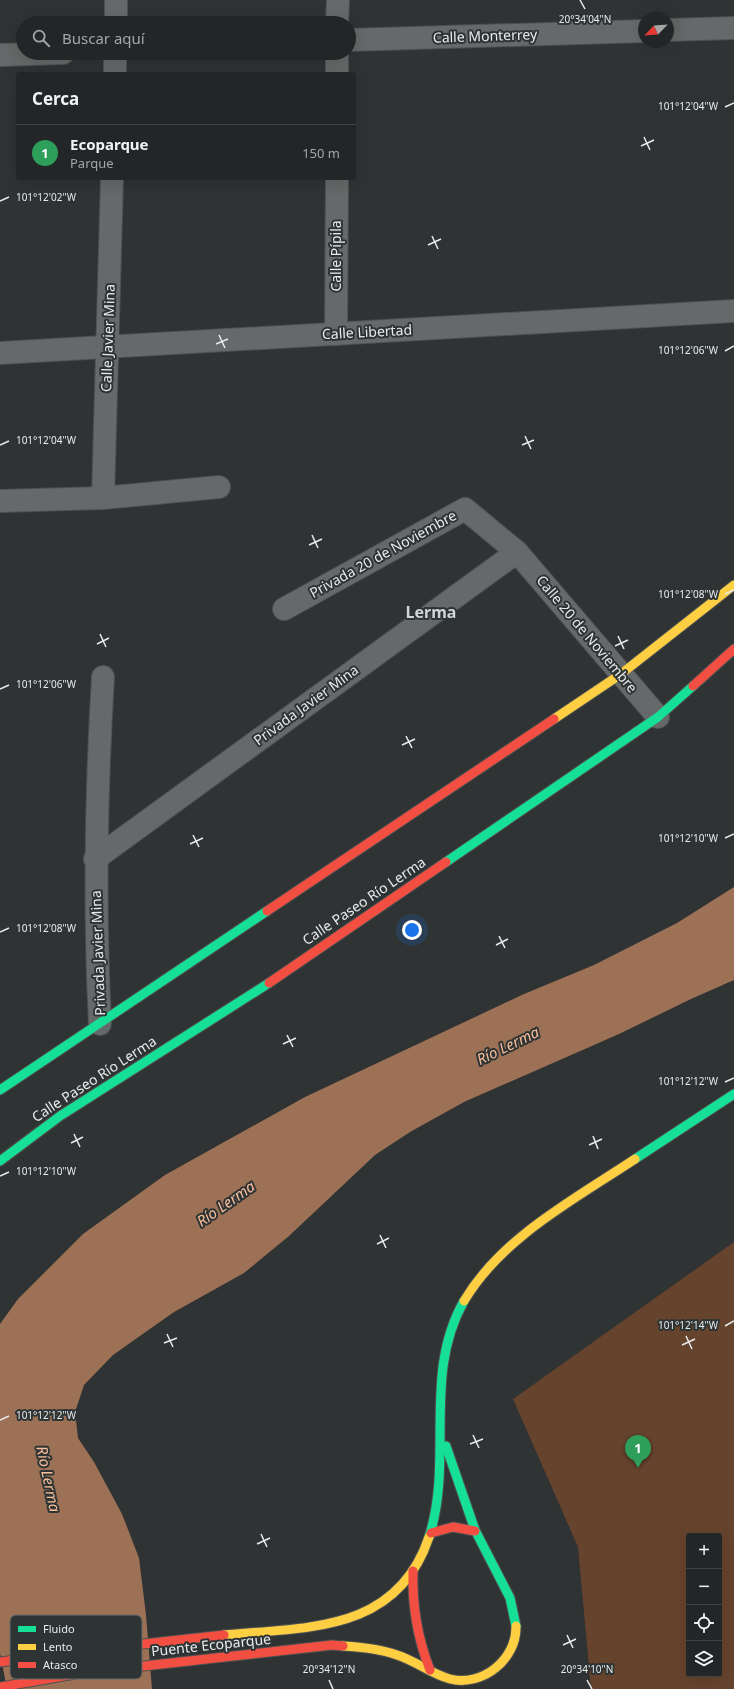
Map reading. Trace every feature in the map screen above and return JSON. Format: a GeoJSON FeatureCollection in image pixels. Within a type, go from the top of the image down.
{"type":"FeatureCollection","features":[{"type":"Feature","properties":{"kind":"street"},"geometry":{"type":"LineString","coordinates":[[116,0],[116,16]]}},
{"type":"Feature","properties":{"kind":"street"},"geometry":{"type":"LineString","coordinates":[[337,16],[338,0]]}},
{"type":"Feature","properties":{"kind":"street"},"geometry":{"type":"LineString","coordinates":[[674,30],[734,28]]}},
{"type":"Feature","properties":{"kind":"street","name":"Calle Monterrey"},"geometry":{"type":"LineString","coordinates":[[356,40],[638,30]]}},
{"type":"Feature","properties":{"kind":"street"},"geometry":{"type":"LineString","coordinates":[[0,55],[16,54]]}},
{"type":"Feature","properties":{"kind":"street"},"geometry":{"type":"LineString","coordinates":[[115,60],[115,72]]}},
{"type":"Feature","properties":{"kind":"street"},"geometry":{"type":"LineString","coordinates":[[336,60],[336,72]]}},
{"type":"Feature","properties":{"kind":"street","name":"Calle Javier Mina"},"geometry":{"type":"LineString","coordinates":[[103,498],[112,180]]}},
{"type":"Feature","properties":{"kind":"street","name":"Calle Pípila"},"geometry":{"type":"LineString","coordinates":[[336,180],[336,334]]}},
{"type":"Feature","properties":{"kind":"street","name":"Calle Libertad"},"geometry":{"type":"LineString","coordinates":[[0,354],[734,311]]}},
{"type":"Feature","properties":{"kind":"street"},"geometry":{"type":"LineString","coordinates":[[0,500],[103,498],[219,487]]}},
{"type":"Feature","properties":{"kind":"street","name":"Privada 20 de Noviembre"},"geometry":{"type":"LineString","coordinates":[[284,609],[465,509],[517,552]]}},
{"type":"Feature","properties":{"kind":"street","name":"Calle 20 de Noviembre"},"geometry":{"type":"LineString","coordinates":[[517,552],[658,717]]}},
{"type":"Feature","properties":{"kind":"street","name":"Privada Javier Mina"},"geometry":{"type":"LineString","coordinates":[[95,859],[517,552]]}},
{"type":"Feature","properties":{"kind":"street"},"geometry":{"type":"LineString","coordinates":[[0,1090],[17,1077],[100,1024],[621,674],[734,585]]}},
{"type":"Feature","properties":{"kind":"street","name":"Calle Paseo Río Lerma"},"geometry":{"type":"LineString","coordinates":[[0,1161],[60,1116],[246,999],[658,717],[734,649]]}},
{"type":"Feature","properties":{"kind":"street","name":"Privada Javier Mina"},"geometry":{"type":"LineString","coordinates":[[100,1024],[96,941],[95,859],[97,768],[103,677]]}},
{"type":"Feature","properties":{"kind":"street"},"geometry":{"type":"LineString","coordinates":[[440,1422],[452,1466],[475,1531],[510,1598],[517,1620],[515,1642],[504,1661],[487,1675],[465,1680],[443,1677],[430,1670],[420,1646],[414,1622],[412,1597],[413,1572],[431,1533],[436,1515],[439,1484],[440,1422],[442,1367],[455,1320],[466,1298],[480,1278],[511,1246],[548,1218],[734,1094]]}},
{"type":"Feature","properties":{"kind":"street"},"geometry":{"type":"LineString","coordinates":[[431,1533],[453,1527],[475,1531]]}},
{"type":"Feature","properties":{"kind":"street","name":"Puente Ecoparque"},"geometry":{"type":"LineString","coordinates":[[142,1644],[350,1621],[374,1608],[395,1592],[413,1572]]}},
{"type":"Feature","properties":{"kind":"street","name":"Puente Ecoparque"},"geometry":{"type":"LineString","coordinates":[[142,1666],[332,1645],[354,1646],[380,1650],[399,1656],[430,1670]]}},
{"type":"Feature","properties":{"kind":"street","name":"Puente Ecoparque"},"geometry":{"type":"LineString","coordinates":[[0,1662],[10,1661]]}},
{"type":"Feature","properties":{"kind":"street","name":"Puente Ecoparque"},"geometry":{"type":"LineString","coordinates":[[0,1687],[46,1679]]}},
{"type":"Feature","properties":{"kind":"shaded area"},"geometry":{"type":"Polygon","coordinates":[[[734,1242],[734,1689],[591,1689],[578,1547],[513,1399],[734,1242]]]}},
{"type":"Feature","properties":{"kind":"water","name":"Río Lerma"},"geometry":{"type":"Polygon","coordinates":[[[734,887],[734,980],[619,1034],[464,1102],[410,1132],[375,1155],[289,1236],[244,1273],[174,1312],[113,1355],[84,1385],[75,1412],[78,1438],[94,1462],[122,1514],[139,1558],[146,1615],[152,1689],[7,1689],[0,1653],[0,1324],[18,1299],[83,1234],[165,1175],[305,1097],[524,994],[594,965],[677,923],[734,887]]]}},
{"type":"Feature","properties":{"kind":"traffic: fast"},"geometry":{"type":"LineString","coordinates":[[446,862],[658,717],[693,686]]}},
{"type":"Feature","properties":{"kind":"traffic: fast"},"geometry":{"type":"LineString","coordinates":[[0,1090],[267,911]]}},
{"type":"Feature","properties":{"kind":"traffic: fast"},"geometry":{"type":"LineString","coordinates":[[0,1161],[60,1116],[269,983]]}},
{"type":"Feature","properties":{"kind":"traffic: fast"},"geometry":{"type":"LineString","coordinates":[[635,1159],[734,1094]]}},
{"type":"Feature","properties":{"kind":"traffic: fast"},"geometry":{"type":"LineString","coordinates":[[429,1537],[436,1508],[439,1478],[441,1387],[444,1358],[451,1329],[464,1301]]}},
{"type":"Feature","properties":{"kind":"traffic: fast"},"geometry":{"type":"LineString","coordinates":[[446,1446],[475,1530],[510,1598],[516,1626]]}},
{"type":"Feature","properties":{"kind":"traffic: slow"},"geometry":{"type":"LineString","coordinates":[[554,719],[621,674],[734,585]]}},
{"type":"Feature","properties":{"kind":"traffic: slow"},"geometry":{"type":"LineString","coordinates":[[464,1301],[480,1278],[498,1257],[519,1238],[541,1221],[635,1159]]}},
{"type":"Feature","properties":{"kind":"traffic: slow"},"geometry":{"type":"LineString","coordinates":[[224,1635],[317,1626],[346,1619],[372,1608],[395,1592],[414,1568],[429,1537]]}},
{"type":"Feature","properties":{"kind":"traffic: slow"},"geometry":{"type":"LineString","coordinates":[[343,1646],[391,1653],[450,1679],[474,1679],[496,1668],[504,1659],[511,1649],[515,1638],[516,1626]]}},
{"type":"Feature","properties":{"kind":"traffic: jam"},"geometry":{"type":"LineString","coordinates":[[693,686],[734,649]]}},
{"type":"Feature","properties":{"kind":"traffic: jam"},"geometry":{"type":"LineString","coordinates":[[267,911],[554,719]]}},
{"type":"Feature","properties":{"kind":"traffic: jam"},"geometry":{"type":"LineString","coordinates":[[269,983],[446,862]]}},
{"type":"Feature","properties":{"kind":"traffic: jam"},"geometry":{"type":"LineString","coordinates":[[431,1533],[453,1527],[475,1531]]}},
{"type":"Feature","properties":{"kind":"traffic: jam"},"geometry":{"type":"LineString","coordinates":[[413,1571],[413,1597],[416,1621],[425,1658],[430,1670]]}},
{"type":"Feature","properties":{"kind":"traffic: jam"},"geometry":{"type":"LineString","coordinates":[[142,1644],[224,1635]]}},
{"type":"Feature","properties":{"kind":"traffic: jam"},"geometry":{"type":"LineString","coordinates":[[142,1666],[332,1645],[343,1646]]}},
{"type":"Feature","properties":{"kind":"traffic: jam"},"geometry":{"type":"LineString","coordinates":[[0,1662],[10,1661]]}},
{"type":"Feature","properties":{"kind":"traffic: jam"},"geometry":{"type":"LineString","coordinates":[[0,1687],[46,1679]]}},
{"type":"Feature","properties":{"kind":"place","name":"Ecoparque"},"geometry":{"type":"Point","coordinates":[638,1468]}},
{"type":"Feature","properties":{"kind":"district","name":"Lerma"},"geometry":{"type":"Point","coordinates":[431,612]}}]}
